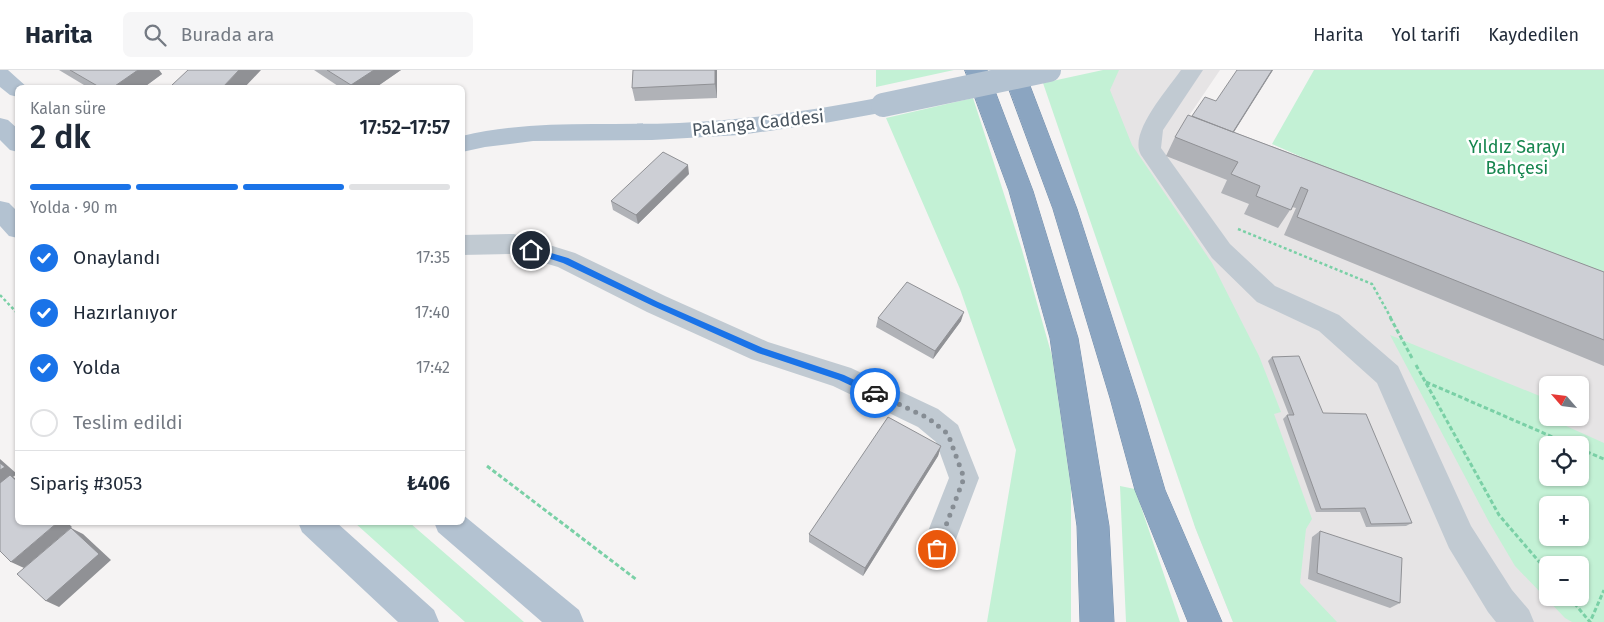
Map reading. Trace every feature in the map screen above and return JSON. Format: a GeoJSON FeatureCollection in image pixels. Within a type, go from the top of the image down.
{"type":"FeatureCollection","features":[{"type":"Feature","properties":{"kind":"highway"},"geometry":{"type":"LineString","coordinates":[[976,70],[1021,191],[1064,338],[1093,526],[1096,622]]}},
{"type":"Feature","properties":{"kind":"highway"},"geometry":{"type":"LineString","coordinates":[[1013,70],[1066,208],[1122,389],[1150,490],[1205,622]]}},
{"type":"Feature","properties":{"kind":"main road","name":"Palanga Caddesi"},"geometry":{"type":"LineString","coordinates":[[465,144],[518,135],[717,130],[800,120],[883,105],[1049,70]]}},
{"type":"Feature","properties":{"kind":"main road"},"geometry":{"type":"LineString","coordinates":[[0,75],[15,88]]}},
{"type":"Feature","properties":{"kind":"main road"},"geometry":{"type":"LineString","coordinates":[[0,126],[15,141]]}},
{"type":"Feature","properties":{"kind":"main road"},"geometry":{"type":"LineString","coordinates":[[0,210],[15,226]]}},
{"type":"Feature","properties":{"kind":"main road"},"geometry":{"type":"LineString","coordinates":[[317,525],[422,622]]}},
{"type":"Feature","properties":{"kind":"main road"},"geometry":{"type":"LineString","coordinates":[[454,525],[567,622]]}},
{"type":"Feature","properties":{"kind":"lane"},"geometry":{"type":"LineString","coordinates":[[1192,70],[1152,129],[1149,149],[1221,251],[1266,294],[1329,323],[1388,375],[1460,537],[1500,601],[1517,622]]}},
{"type":"Feature","properties":{"kind":"lane"},"geometry":{"type":"LineString","coordinates":[[465,245],[514,244],[566,260],[656,304],[761,351],[841,378],[928,418],[948,434],[964,478],[937,549]]}},
{"type":"Feature","properties":{"kind":"path"},"geometry":{"type":"LineString","coordinates":[[1195,214],[1252,234],[1372,284],[1499,515],[1539,562]]}},
{"type":"Feature","properties":{"kind":"path"},"geometry":{"type":"LineString","coordinates":[[0,295],[15,311]]}},
{"type":"Feature","properties":{"kind":"path"},"geometry":{"type":"LineString","coordinates":[[1426,382],[1550,436]]}},
{"type":"Feature","properties":{"kind":"path"},"geometry":{"type":"LineString","coordinates":[[1589,453],[1604,459]]}},
{"type":"Feature","properties":{"kind":"path"},"geometry":{"type":"LineString","coordinates":[[487,466],[637,580]]}},
{"type":"Feature","properties":{"kind":"path"},"geometry":{"type":"LineString","coordinates":[[1577,606],[1590,622],[1604,590]]}},
{"type":"Feature","properties":{"kind":"shaded area"},"geometry":{"type":"Polygon","coordinates":[[[1103,70],[1220,70],[1180,129],[1604,293],[1604,622],[1233,622],[1195,527],[1103,70]]]}},
{"type":"Feature","properties":{"kind":"green space"},"geometry":{"type":"Polygon","coordinates":[[[876,70],[954,70],[876,87],[876,70]]]}},
{"type":"Feature","properties":{"kind":"green space"},"geometry":{"type":"Polygon","coordinates":[[[1103,70],[1119,70],[1110,90],[1132,145],[1212,263],[1259,356],[1281,412],[1274,414],[1312,519],[1306,529],[1300,583],[1337,622],[1233,622],[1195,527],[1043,83],[1103,70]]]}},
{"type":"Feature","properties":{"kind":"green space","name":"Yıldız Sarayı Bahçesi"},"geometry":{"type":"Polygon","coordinates":[[[1314,70],[1604,70],[1604,290],[1272,144],[1314,70]]]}},
{"type":"Feature","properties":{"kind":"green space"},"geometry":{"type":"Polygon","coordinates":[[[973,98],[1022,250],[1052,356],[1071,488],[1071,622],[987,622],[1016,450],[960,289],[886,118],[973,98]]]}},
{"type":"Feature","properties":{"kind":"green space"},"geometry":{"type":"Polygon","coordinates":[[[1390,335],[1539,396],[1539,426],[1566,426],[1588,436],[1539,436],[1539,486],[1589,486],[1589,436],[1604,443],[1604,622],[1572,622],[1565,618],[1553,606],[1589,606],[1589,556],[1539,556],[1539,591],[1515,566],[1489,522],[1390,335]]]}},
{"type":"Feature","properties":{"kind":"green space"},"geometry":{"type":"Polygon","coordinates":[[[1120,486],[1135,489],[1180,622],[1126,622],[1120,486]]]}},
{"type":"Feature","properties":{"kind":"green space"},"geometry":{"type":"Polygon","coordinates":[[[357,525],[412,525],[524,622],[465,622],[357,525]]]}},
{"type":"Feature","properties":{"kind":"building"},"geometry":{"type":"Polygon","coordinates":[[[70,70],[138,70],[116,85],[96,85],[70,70]]]}},
{"type":"Feature","properties":{"kind":"building"},"geometry":{"type":"Polygon","coordinates":[[[188,70],[239,70],[225,85],[172,85],[188,70]]]}},
{"type":"Feature","properties":{"kind":"building"},"geometry":{"type":"Polygon","coordinates":[[[327,70],[374,70],[351,85],[327,70]]]}},
{"type":"Feature","properties":{"kind":"building"},"geometry":{"type":"Polygon","coordinates":[[[633,70],[715,70],[715,84],[632,88],[633,70]]]}},
{"type":"Feature","properties":{"kind":"building"},"geometry":{"type":"Polygon","coordinates":[[[1237,70],[1272,70],[1233,132],[1192,116],[1205,97],[1216,101],[1237,70]]]}},
{"type":"Feature","properties":{"kind":"building"},"geometry":{"type":"Polygon","coordinates":[[[1188,115],[1604,272],[1604,340],[1297,217],[1308,190],[1301,187],[1291,210],[1256,196],[1260,186],[1231,174],[1238,162],[1175,137],[1188,115]]]}},
{"type":"Feature","properties":{"kind":"building"},"geometry":{"type":"Polygon","coordinates":[[[663,152],[688,165],[636,215],[611,201],[663,152]]]}},
{"type":"Feature","properties":{"kind":"building"},"geometry":{"type":"Polygon","coordinates":[[[907,282],[964,312],[935,351],[878,318],[907,282]]]}},
{"type":"Feature","properties":{"kind":"building"},"geometry":{"type":"Polygon","coordinates":[[[1299,356],[1323,413],[1366,414],[1412,523],[1371,524],[1365,508],[1321,509],[1287,415],[1294,415],[1272,357],[1299,356]]]}},
{"type":"Feature","properties":{"kind":"building"},"geometry":{"type":"Polygon","coordinates":[[[888,417],[941,446],[865,568],[809,534],[888,417]]]}},
{"type":"Feature","properties":{"kind":"building"},"geometry":{"type":"Polygon","coordinates":[[[0,463],[5,467],[0,470],[0,463]]]}},
{"type":"Feature","properties":{"kind":"building"},"geometry":{"type":"Polygon","coordinates":[[[10,475],[15,479],[15,525],[54,525],[11,562],[0,551],[0,483],[10,475]]]}},
{"type":"Feature","properties":{"kind":"building"},"geometry":{"type":"Polygon","coordinates":[[[71,528],[99,554],[46,601],[17,574],[71,528]]]}},
{"type":"Feature","properties":{"kind":"building"},"geometry":{"type":"Polygon","coordinates":[[[1320,531],[1402,558],[1400,603],[1317,573],[1320,531]]]}},
{"type":"Feature","properties":{"kind":"way so far"},"geometry":{"type":"LineString","coordinates":[[875,393],[928,418],[948,434],[964,478],[937,549]]}},
{"type":"Feature","properties":{"kind":"route"},"geometry":{"type":"LineString","coordinates":[[531,250],[566,260],[656,304],[761,351],[841,378],[875,393]]}}]}
